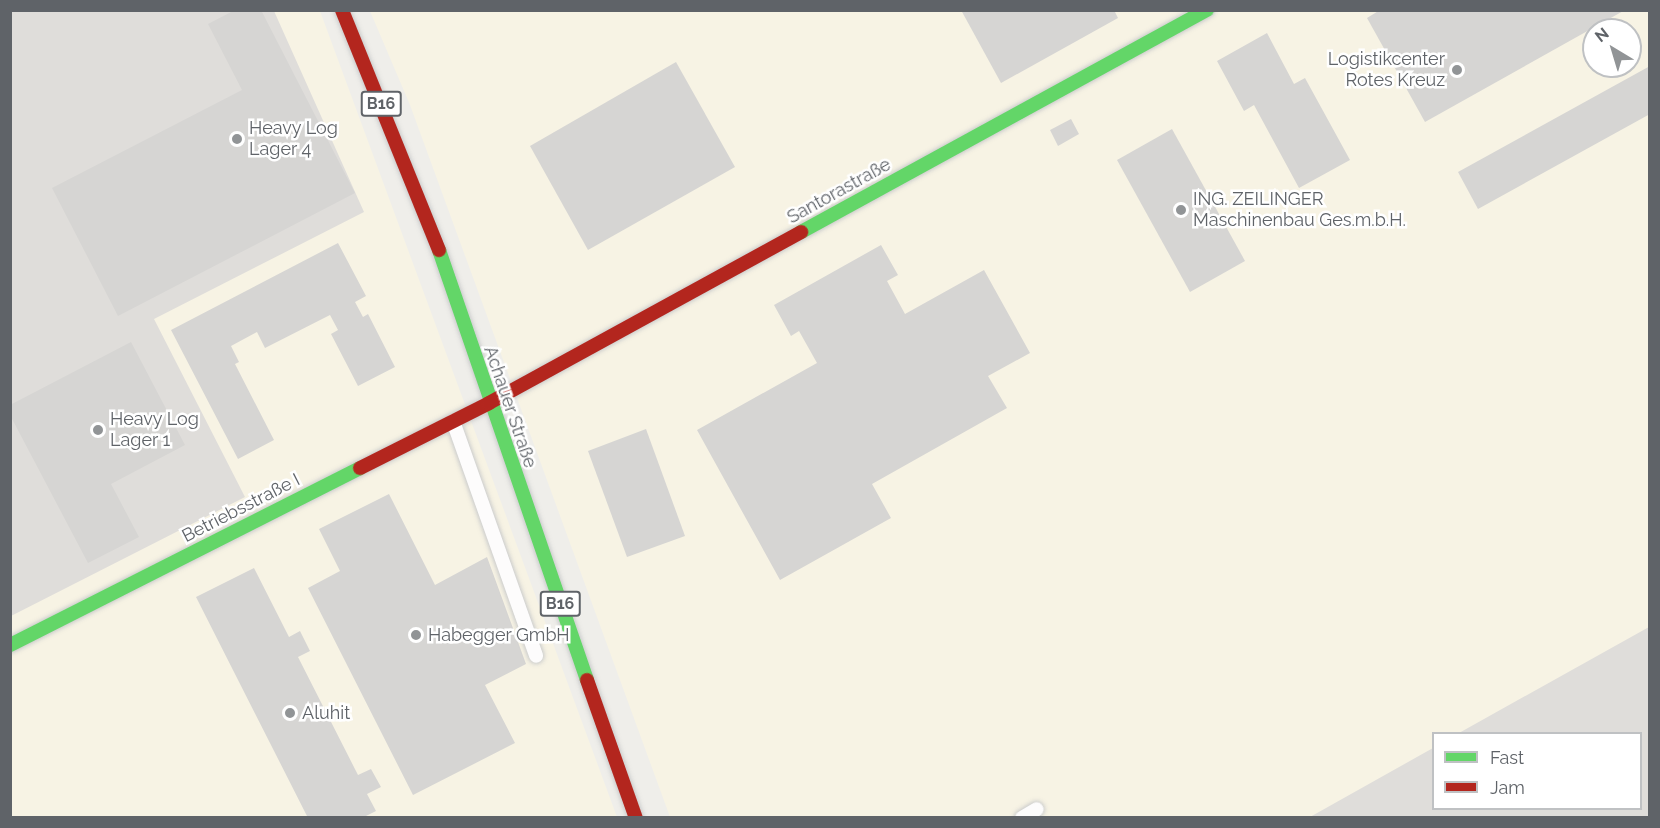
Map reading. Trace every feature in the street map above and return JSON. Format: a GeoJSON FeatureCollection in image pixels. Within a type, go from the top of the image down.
{"type":"FeatureCollection","features":[{"type":"Feature","properties":{"kind":"street","name":"Achauer Straße"},"geometry":{"type":"LineString","coordinates":[[342,10],[431,225],[489,403],[636,818]]}},
{"type":"Feature","properties":{"kind":"street","name":"Santorastraße"},"geometry":{"type":"LineString","coordinates":[[489,403],[1207,10]]}},
{"type":"Feature","properties":{"kind":"street","name":"Betriebsstraße I"},"geometry":{"type":"LineString","coordinates":[[10,645],[489,403]]}},
{"type":"Feature","properties":{"kind":"lane"},"geometry":{"type":"LineString","coordinates":[[453,421],[536,656]]}},
{"type":"Feature","properties":{"kind":"lane"},"geometry":{"type":"LineString","coordinates":[[1022,818],[1037,809]]}},
{"type":"Feature","properties":{"kind":"shaded area"},"geometry":{"type":"Polygon","coordinates":[[[10,11],[320,11],[617,817],[11,817],[10,11]]]}},
{"type":"Feature","properties":{"kind":"shaded area"},"geometry":{"type":"Polygon","coordinates":[[[11,11],[274,11],[364,212],[154,319],[245,497],[11,616],[11,11]]]}},
{"type":"Feature","properties":{"kind":"shaded area"},"geometry":{"type":"Polygon","coordinates":[[[370,11],[1649,11],[1649,817],[670,817],[410,105],[370,11]]]}},
{"type":"Feature","properties":{"kind":"shaded area"},"geometry":{"type":"Polygon","coordinates":[[[1649,627],[1649,817],[1310,817],[1432,749],[1432,810],[1642,810],[1642,732],[1461,732],[1649,627]]]}},
{"type":"Feature","properties":{"kind":"building","name":"Heavy Log Lager 4"},"geometry":{"type":"Polygon","coordinates":[[[235,10],[261,10],[355,193],[118,316],[52,188],[242,90],[208,24],[235,10]]]}},
{"type":"Feature","properties":{"kind":"building"},"geometry":{"type":"Polygon","coordinates":[[[961,10],[1114,10],[1118,18],[1001,83],[961,10]]]}},
{"type":"Feature","properties":{"kind":"building","name":"Logistikcenter Rotes Kreuz"},"geometry":{"type":"Polygon","coordinates":[[[1380,10],[1625,10],[1611,18],[1582,18],[1582,34],[1425,122],[1367,18],[1380,10]]]}},
{"type":"Feature","properties":{"kind":"building"},"geometry":{"type":"Polygon","coordinates":[[[1267,33],[1294,84],[1305,78],[1350,160],[1299,188],[1254,105],[1244,111],[1217,61],[1267,33]]]}},
{"type":"Feature","properties":{"kind":"building"},"geometry":{"type":"Polygon","coordinates":[[[676,62],[735,167],[588,250],[530,146],[676,62]]]}},
{"type":"Feature","properties":{"kind":"building"},"geometry":{"type":"Polygon","coordinates":[[[1650,66],[1650,114],[1478,209],[1458,172],[1628,78],[1642,78],[1642,70],[1650,66]]]}},
{"type":"Feature","properties":{"kind":"building"},"geometry":{"type":"Polygon","coordinates":[[[1071,119],[1079,134],[1058,146],[1050,130],[1071,119]]]}},
{"type":"Feature","properties":{"kind":"building","name":"ING. ZEILINGER Maschinenbau Ges.m.b.H."},"geometry":{"type":"Polygon","coordinates":[[[1172,129],[1245,261],[1190,292],[1117,160],[1172,129]]]}},
{"type":"Feature","properties":{"kind":"building"},"geometry":{"type":"Polygon","coordinates":[[[338,243],[366,296],[355,302],[363,317],[368,314],[395,367],[358,386],[331,334],[338,330],[330,315],[265,348],[257,332],[231,346],[239,362],[235,364],[274,440],[238,459],[171,330],[338,243]]]}},
{"type":"Feature","properties":{"kind":"building"},"geometry":{"type":"Polygon","coordinates":[[[881,245],[898,275],[887,281],[905,314],[984,270],[1030,353],[988,376],[1007,408],[872,484],[891,518],[780,580],[697,430],[817,363],[799,331],[791,336],[774,305],[881,245]]]}},
{"type":"Feature","properties":{"kind":"building","name":"Heavy Log Lager 1"},"geometry":{"type":"Polygon","coordinates":[[[131,342],[185,445],[111,484],[139,537],[88,563],[10,415],[10,405],[131,342]]]}},
{"type":"Feature","properties":{"kind":"building"},"geometry":{"type":"Polygon","coordinates":[[[646,429],[685,536],[627,557],[588,451],[646,429]]]}},
{"type":"Feature","properties":{"kind":"building","name":"Habegger GmbH"},"geometry":{"type":"Polygon","coordinates":[[[389,494],[435,585],[487,557],[526,664],[485,685],[515,743],[413,795],[308,588],[340,571],[319,529],[389,494]]]}},
{"type":"Feature","properties":{"kind":"building","name":"Aluhit"},"geometry":{"type":"Polygon","coordinates":[[[254,568],[289,637],[300,631],[310,651],[298,657],[358,775],[371,769],[381,787],[367,794],[376,811],[362,818],[308,818],[196,597],[254,568]]]}},
{"type":"Feature","properties":{"kind":"traffic: fast"},"geometry":{"type":"LineString","coordinates":[[801,232],[1207,10]]}},
{"type":"Feature","properties":{"kind":"traffic: fast"},"geometry":{"type":"LineString","coordinates":[[439,250],[587,680]]}},
{"type":"Feature","properties":{"kind":"traffic: fast"},"geometry":{"type":"LineString","coordinates":[[10,645],[360,468]]}},
{"type":"Feature","properties":{"kind":"traffic: jam"},"geometry":{"type":"LineString","coordinates":[[342,10],[439,250]]}},
{"type":"Feature","properties":{"kind":"traffic: jam"},"geometry":{"type":"LineString","coordinates":[[360,468],[489,403],[801,232]]}},
{"type":"Feature","properties":{"kind":"traffic: jam"},"geometry":{"type":"LineString","coordinates":[[587,680],[636,818]]}},
{"type":"Feature","properties":{"kind":"place","name":"Logistikcenter Rotes Kreuz"},"geometry":{"type":"Point","coordinates":[1457,70]}},
{"type":"Feature","properties":{"kind":"place","name":"Heavy Log Lager 4"},"geometry":{"type":"Point","coordinates":[237,139]}},
{"type":"Feature","properties":{"kind":"place","name":"ING. ZEILINGER Maschinenbau Ges.m.b.H."},"geometry":{"type":"Point","coordinates":[1181,210]}},
{"type":"Feature","properties":{"kind":"place","name":"Heavy Log Lager 1"},"geometry":{"type":"Point","coordinates":[98,430]}},
{"type":"Feature","properties":{"kind":"place","name":"Habegger GmbH"},"geometry":{"type":"Point","coordinates":[416,635]}},
{"type":"Feature","properties":{"kind":"place","name":"Aluhit"},"geometry":{"type":"Point","coordinates":[290,713]}}]}
